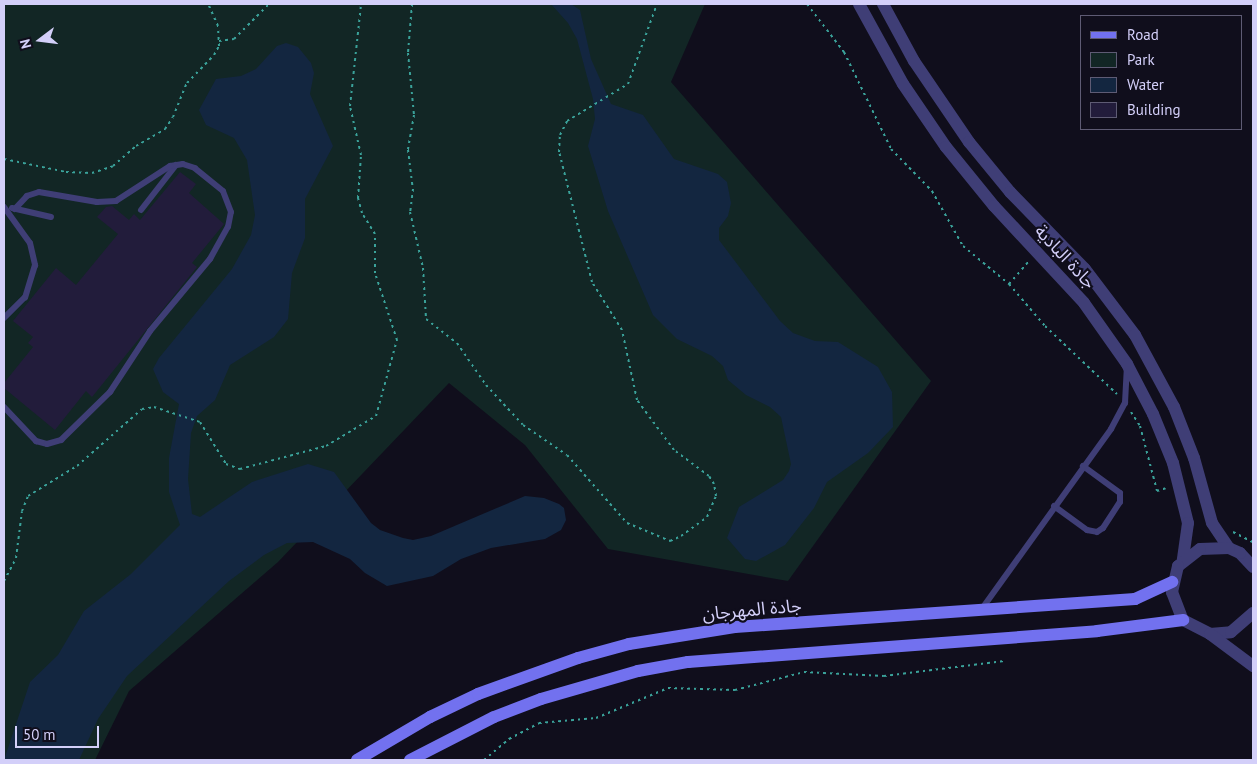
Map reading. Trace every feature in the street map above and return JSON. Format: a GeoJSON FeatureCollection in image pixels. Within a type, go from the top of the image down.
{"type":"FeatureCollection","features":[{"type":"Feature","properties":{"kind":"main road","name":"جادة المهرجان"},"geometry":{"type":"LineString","coordinates":[[357,760],[430,717],[478,694],[578,658],[630,644],[735,627],[1135,599],[1172,582]]}},
{"type":"Feature","properties":{"kind":"main road"},"geometry":{"type":"LineString","coordinates":[[410,760],[487,721],[541,699],[630,673],[688,662],[1097,631],[1183,620]]}},
{"type":"Feature","properties":{"kind":"street","name":"جادة البادية"},"geometry":{"type":"LineString","coordinates":[[859,4],[883,51],[929,124],[969,177],[1036,253],[1084,303],[1127,364],[1153,414],[1173,463],[1188,523],[1183,560],[1172,582]]}},
{"type":"Feature","properties":{"kind":"street","name":"جادة البادية"},"geometry":{"type":"LineString","coordinates":[[883,4],[927,82],[969,142],[1010,192],[1085,269],[1134,334],[1174,407],[1194,458],[1212,523],[1229,548],[1240,553],[1253,567]]}},
{"type":"Feature","properties":{"kind":"street"},"geometry":{"type":"LineString","coordinates":[[1183,560],[1209,546],[1229,548]]}},
{"type":"Feature","properties":{"kind":"street"},"geometry":{"type":"LineString","coordinates":[[1172,582],[1173,602],[1183,620],[1210,634],[1253,666]]}},
{"type":"Feature","properties":{"kind":"street"},"geometry":{"type":"LineString","coordinates":[[1210,634],[1231,632],[1253,613]]}},
{"type":"Feature","properties":{"kind":"lane"},"geometry":{"type":"LineString","coordinates":[[141,210],[176,164]]}},
{"type":"Feature","properties":{"kind":"lane"},"geometry":{"type":"LineString","coordinates":[[4,407],[36,441],[47,444],[61,440],[110,392],[150,331],[210,259],[230,219],[228,197],[195,168],[176,164],[116,201],[97,202],[39,192],[27,196],[15,209]]}},
{"type":"Feature","properties":{"kind":"lane"},"geometry":{"type":"LineString","coordinates":[[4,207],[51,217]]}},
{"type":"Feature","properties":{"kind":"lane"},"geometry":{"type":"LineString","coordinates":[[4,207],[30,243],[34,265],[25,297],[4,318]]}},
{"type":"Feature","properties":{"kind":"lane"},"geometry":{"type":"LineString","coordinates":[[981,610],[1111,429],[1125,403],[1127,364]]}},
{"type":"Feature","properties":{"kind":"lane"},"geometry":{"type":"LineString","coordinates":[[1054,506],[1087,530],[1098,532],[1103,528],[1120,502],[1120,493],[1083,466]]}},
{"type":"Feature","properties":{"kind":"path"},"geometry":{"type":"LineString","coordinates":[[4,158],[85,174],[113,166],[170,124],[183,89],[214,55],[220,41],[218,26],[208,4]]}},
{"type":"Feature","properties":{"kind":"path"},"geometry":{"type":"LineString","coordinates":[[220,41],[234,39],[269,4]]}},
{"type":"Feature","properties":{"kind":"path"},"geometry":{"type":"LineString","coordinates":[[4,580],[18,551],[24,503],[34,490],[77,466],[142,409],[154,407],[198,420],[206,427],[226,464],[240,470],[330,445],[378,414],[397,336],[376,273],[375,234],[362,213],[358,198],[361,155],[350,106],[361,4]]}},
{"type":"Feature","properties":{"kind":"path"},"geometry":{"type":"LineString","coordinates":[[412,4],[408,53],[414,115],[408,158],[413,189],[410,212],[424,268],[426,319],[457,343],[486,384],[523,425],[567,455],[628,523],[647,534],[674,540],[707,517],[712,509],[716,490],[709,476],[679,456],[643,411],[630,378],[622,330],[592,282],[559,152],[560,135],[564,125],[589,107],[614,95],[630,81],[657,4]]}},
{"type":"Feature","properties":{"kind":"path"},"geometry":{"type":"LineString","coordinates":[[807,4],[844,52],[876,122],[891,149],[932,191],[963,246],[1009,284],[1045,326],[1102,376],[1125,403],[1140,426],[1158,491]]}},
{"type":"Feature","properties":{"kind":"path"},"geometry":{"type":"LineString","coordinates":[[1009,284],[1036,253]]}},
{"type":"Feature","properties":{"kind":"path"},"geometry":{"type":"LineString","coordinates":[[1229,530],[1253,542]]}},
{"type":"Feature","properties":{"kind":"path"},"geometry":{"type":"LineString","coordinates":[[484,760],[509,739],[539,723],[596,718],[668,688],[735,690],[811,671],[884,676],[1004,661]]}},
{"type":"Feature","properties":{"kind":"green space"},"geometry":{"type":"Polygon","coordinates":[[[4,4],[705,4],[671,82],[931,381],[788,581],[608,549],[525,445],[449,383],[278,562],[129,691],[95,760],[4,760],[4,4]]]}},
{"type":"Feature","properties":{"kind":"water"},"geometry":{"type":"Polygon","coordinates":[[[551,4],[571,4],[580,10],[591,59],[611,104],[643,115],[674,159],[718,174],[727,182],[731,203],[728,216],[719,228],[719,240],[780,321],[793,333],[815,341],[838,342],[878,367],[892,392],[893,427],[868,453],[827,482],[814,508],[785,545],[756,561],[745,559],[727,538],[739,507],[783,480],[789,471],[791,464],[781,417],[770,407],[746,395],[728,380],[723,366],[712,356],[677,339],[653,315],[608,211],[588,146],[595,119],[593,99],[577,39],[568,23],[551,4]]]}},
{"type":"Feature","properties":{"kind":"water"},"geometry":{"type":"Polygon","coordinates":[[[286,43],[298,47],[311,63],[314,73],[310,94],[333,146],[305,199],[305,238],[292,273],[288,319],[274,337],[230,365],[215,400],[197,416],[191,433],[188,479],[192,514],[200,517],[252,482],[308,464],[334,472],[371,523],[380,530],[403,538],[413,540],[431,536],[525,496],[544,498],[559,504],[564,508],[566,520],[561,530],[545,539],[491,548],[461,559],[433,576],[387,586],[365,573],[350,559],[313,542],[287,543],[264,555],[229,581],[127,676],[98,719],[79,760],[4,760],[30,682],[58,655],[84,611],[131,574],[180,525],[169,492],[169,458],[179,404],[163,392],[153,369],[159,358],[232,269],[251,235],[255,215],[247,160],[234,138],[206,125],[199,110],[216,79],[241,76],[256,69],[277,46],[286,43]]]}},
{"type":"Feature","properties":{"kind":"building"},"geometry":{"type":"Polygon","coordinates":[[[180,172],[196,184],[189,193],[224,224],[192,263],[197,267],[92,397],[86,391],[55,430],[4,388],[4,383],[33,347],[28,343],[33,337],[13,321],[56,268],[76,285],[118,234],[97,217],[106,207],[112,206],[129,220],[134,214],[140,220],[180,172]]]}}]}
